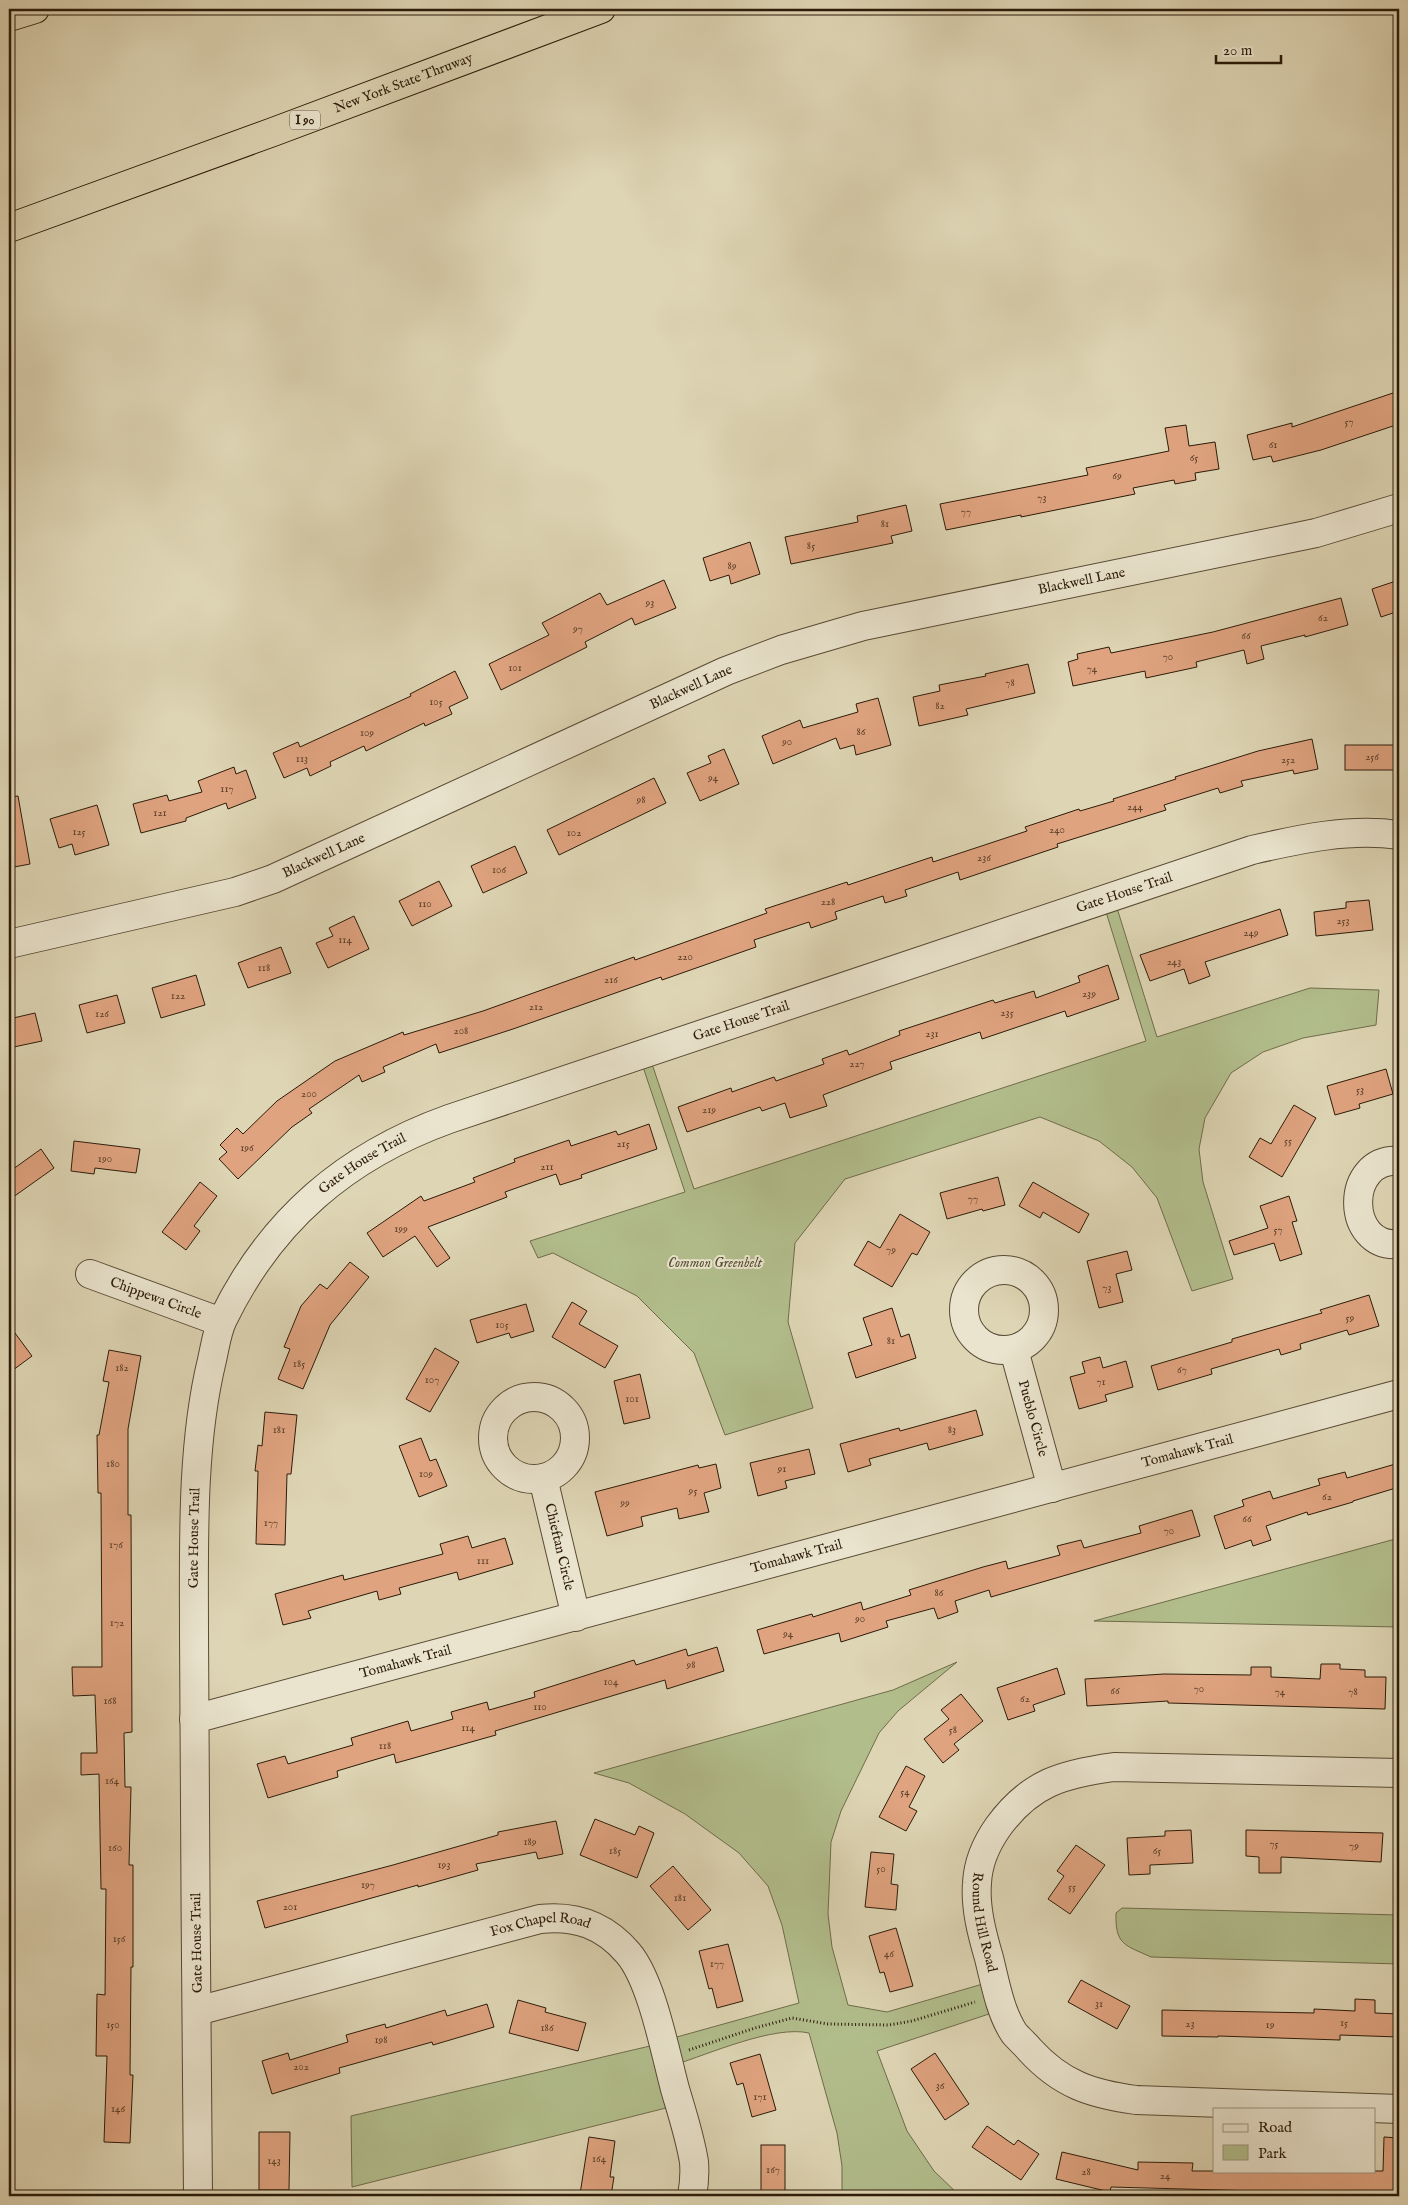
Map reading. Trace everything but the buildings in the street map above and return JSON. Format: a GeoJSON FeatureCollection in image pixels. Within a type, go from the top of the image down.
{"type":"FeatureCollection","features":[{"type":"Feature","properties":{"kind":"highway"},"geometry":{"type":"LineString","coordinates":[[9,17],[35,9]]}},
{"type":"Feature","properties":{"kind":"highway","name":"New York State Thruway"},"geometry":{"type":"LineString","coordinates":[[9,228],[273,132],[601,9]]}},
{"type":"Feature","properties":{"kind":"street","name":"Blackwell Lane"},"geometry":{"type":"LineString","coordinates":[[9,944],[235,892],[274,879],[726,671],[781,650],[863,626],[1316,533],[1399,508]]}},
{"type":"Feature","properties":{"kind":"street","name":"Gate House Trail"},"geometry":{"type":"LineString","coordinates":[[198,2196],[194,1578],[198,1451],[206,1383],[221,1322],[270,1242],[301,1207],[374,1152],[412,1132],[1252,850],[1298,839],[1344,833],[1399,835]]}},
{"type":"Feature","properties":{"kind":"street"},"geometry":{"type":"LineString","coordinates":[[1399,1161],[1381,1165],[1369,1172],[1361,1183],[1357,1196],[1357,1210],[1362,1223],[1370,1234],[1382,1241],[1399,1244]]}},
{"type":"Feature","properties":{"kind":"street","name":"Chippewa Circle"},"geometry":{"type":"LineString","coordinates":[[90,1274],[221,1322]]}},
{"type":"Feature","properties":{"kind":"street","name":"Pueblo Circle"},"geometry":{"type":"LineString","coordinates":[[1014,1350],[1052,1488]]}},
{"type":"Feature","properties":{"kind":"street","name":"Tomahawk Trail"},"geometry":{"type":"LineString","coordinates":[[194,1719],[1399,1394]]}},
{"type":"Feature","properties":{"kind":"street","name":"Chieftan Circle"},"geometry":{"type":"LineString","coordinates":[[543,1478],[576,1617]]}},
{"type":"Feature","properties":{"kind":"street","name":"Round Hill Road"},"geometry":{"type":"LineString","coordinates":[[1370,2108],[1136,2100],[1107,2096],[1077,2087],[1056,2074],[1014,2033],[999,1995],[979,1917],[977,1884],[981,1857],[993,1834],[1011,1809],[1034,1790],[1055,1780],[1081,1772],[1114,1767],[1399,1774]]}},
{"type":"Feature","properties":{"kind":"street","name":"Fox Chapel Road"},"geometry":{"type":"LineString","coordinates":[[197,2011],[540,1919],[572,1918],[586,1922],[616,1941],[638,1968],[646,1984],[694,2163],[695,2181],[692,2196]]}},
{"type":"Feature","properties":{"kind":"street","name":"Round Hill Road"},"geometry":{"type":"LineString","coordinates":[[1376,2108],[1399,2109]]}},
{"type":"Feature","properties":{"kind":"path"},"geometry":{"type":"LineString","coordinates":[[667,2057],[792,2018],[828,2024],[889,2025],[912,2021],[999,1995]]}},
{"type":"Feature","properties":{"kind":"green space","name":"Common Greenbelt"},"geometry":{"type":"Polygon","coordinates":[[[1117,908],[1157,1037],[1310,988],[1379,990],[1376,1025],[1303,1038],[1263,1052],[1231,1073],[1205,1118],[1199,1149],[1203,1182],[1233,1279],[1192,1291],[1157,1198],[1132,1167],[1099,1141],[1040,1117],[845,1179],[795,1243],[788,1322],[813,1408],[725,1435],[694,1353],[637,1296],[553,1253],[538,1258],[530,1241],[685,1192],[639,1055],[648,1052],[694,1189],[1146,1041],[1106,912],[1117,908]]]}},
{"type":"Feature","properties":{"kind":"green space"},"geometry":{"type":"Polygon","coordinates":[[[1399,1538],[1399,1627],[1094,1621],[1399,1538]]]}},
{"type":"Feature","properties":{"kind":"green space"},"geometry":{"type":"Polygon","coordinates":[[[957,1662],[898,1711],[879,1733],[841,1811],[831,1842],[828,1914],[832,1947],[848,2005],[887,2012],[986,1983],[995,2012],[877,2051],[907,2131],[934,2171],[960,2196],[842,2196],[842,2166],[837,2133],[809,2033],[778,2033],[760,2037],[674,2065],[666,2040],[799,2003],[782,1925],[768,1886],[739,1853],[685,1814],[629,1783],[594,1773],[893,1690],[957,1662]]]}},
{"type":"Feature","properties":{"kind":"green space"},"geometry":{"type":"Polygon","coordinates":[[[1122,1908],[1399,1915],[1399,1964],[1151,1957],[1128,1946],[1120,1938],[1117,1932],[1116,1913],[1122,1908]]]}},
{"type":"Feature","properties":{"kind":"green space"},"geometry":{"type":"Polygon","coordinates":[[[650,2046],[666,2108],[352,2187],[351,2116],[650,2046]]]}}]}
